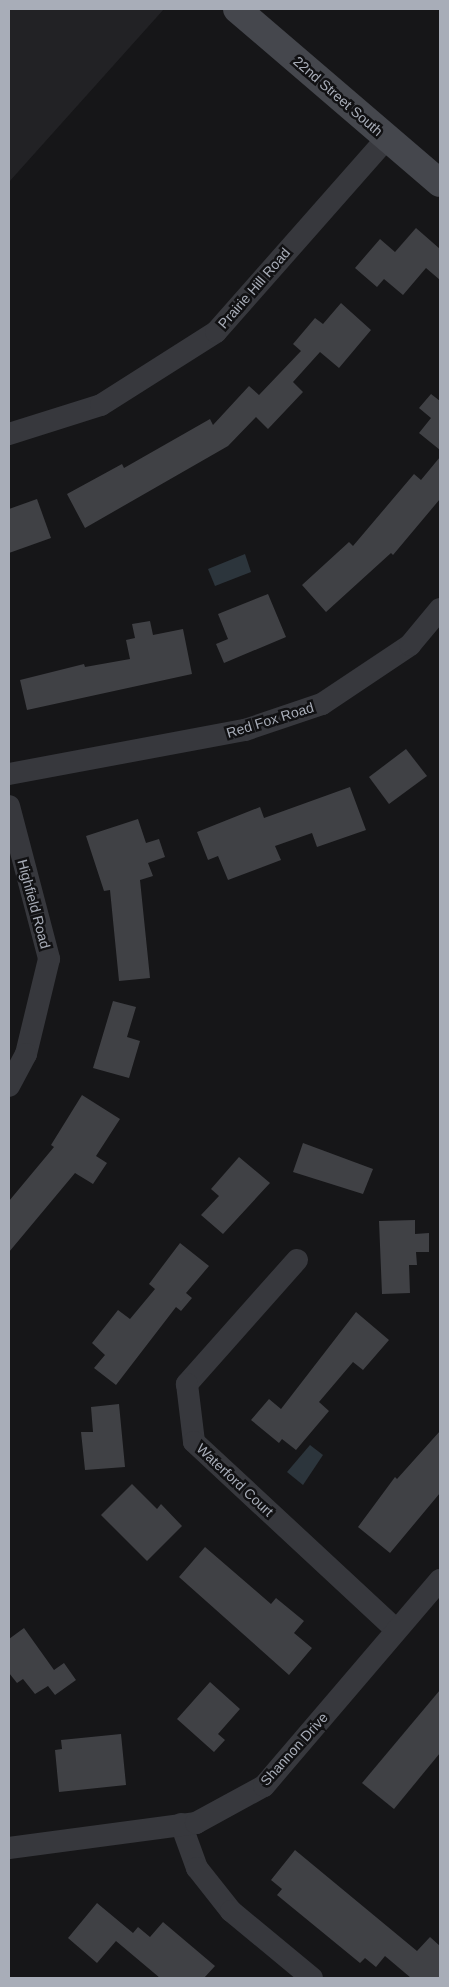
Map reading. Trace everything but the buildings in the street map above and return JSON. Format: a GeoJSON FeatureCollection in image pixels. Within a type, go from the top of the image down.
{"type":"FeatureCollection","features":[{"type":"Feature","properties":{"kind":"street","name":"22nd Street South"},"geometry":{"type":"LineString","coordinates":[[237,9],[440,183]]}},
{"type":"Feature","properties":{"kind":"street","name":"Prairie Hill Road"},"geometry":{"type":"LineString","coordinates":[[9,434],[101,405],[216,332],[387,138]]}},
{"type":"Feature","properties":{"kind":"street","name":"Red Fox Road"},"geometry":{"type":"LineString","coordinates":[[9,774],[245,730],[322,704],[410,645],[440,609]]}},
{"type":"Feature","properties":{"kind":"street","name":"Highfield Road"},"geometry":{"type":"LineString","coordinates":[[9,806],[49,959],[26,1054],[9,1086]]}},
{"type":"Feature","properties":{"kind":"street","name":"Waterford Court"},"geometry":{"type":"LineString","coordinates":[[297,1260],[187,1384],[194,1442],[396,1630]]}},
{"type":"Feature","properties":{"kind":"street","name":"Shannon Drive"},"geometry":{"type":"LineString","coordinates":[[9,1848],[196,1823],[264,1786],[440,1580]]}},
{"type":"Feature","properties":{"kind":"street"},"geometry":{"type":"LineString","coordinates":[[181,1824],[197,1868],[231,1911],[312,1978]]}},
{"type":"Feature","properties":{"kind":"shaded area"},"geometry":{"type":"Polygon","coordinates":[[[9,9],[164,9],[9,182],[9,9]]]}},
{"type":"Feature","properties":{"kind":"shaded area"},"geometry":{"type":"Polygon","coordinates":[[[245,554],[251,572],[215,586],[208,569],[245,554]]]}},
{"type":"Feature","properties":{"kind":"shaded area"},"geometry":{"type":"Polygon","coordinates":[[[310,1445],[323,1455],[303,1485],[287,1472],[310,1445]]]}}]}
